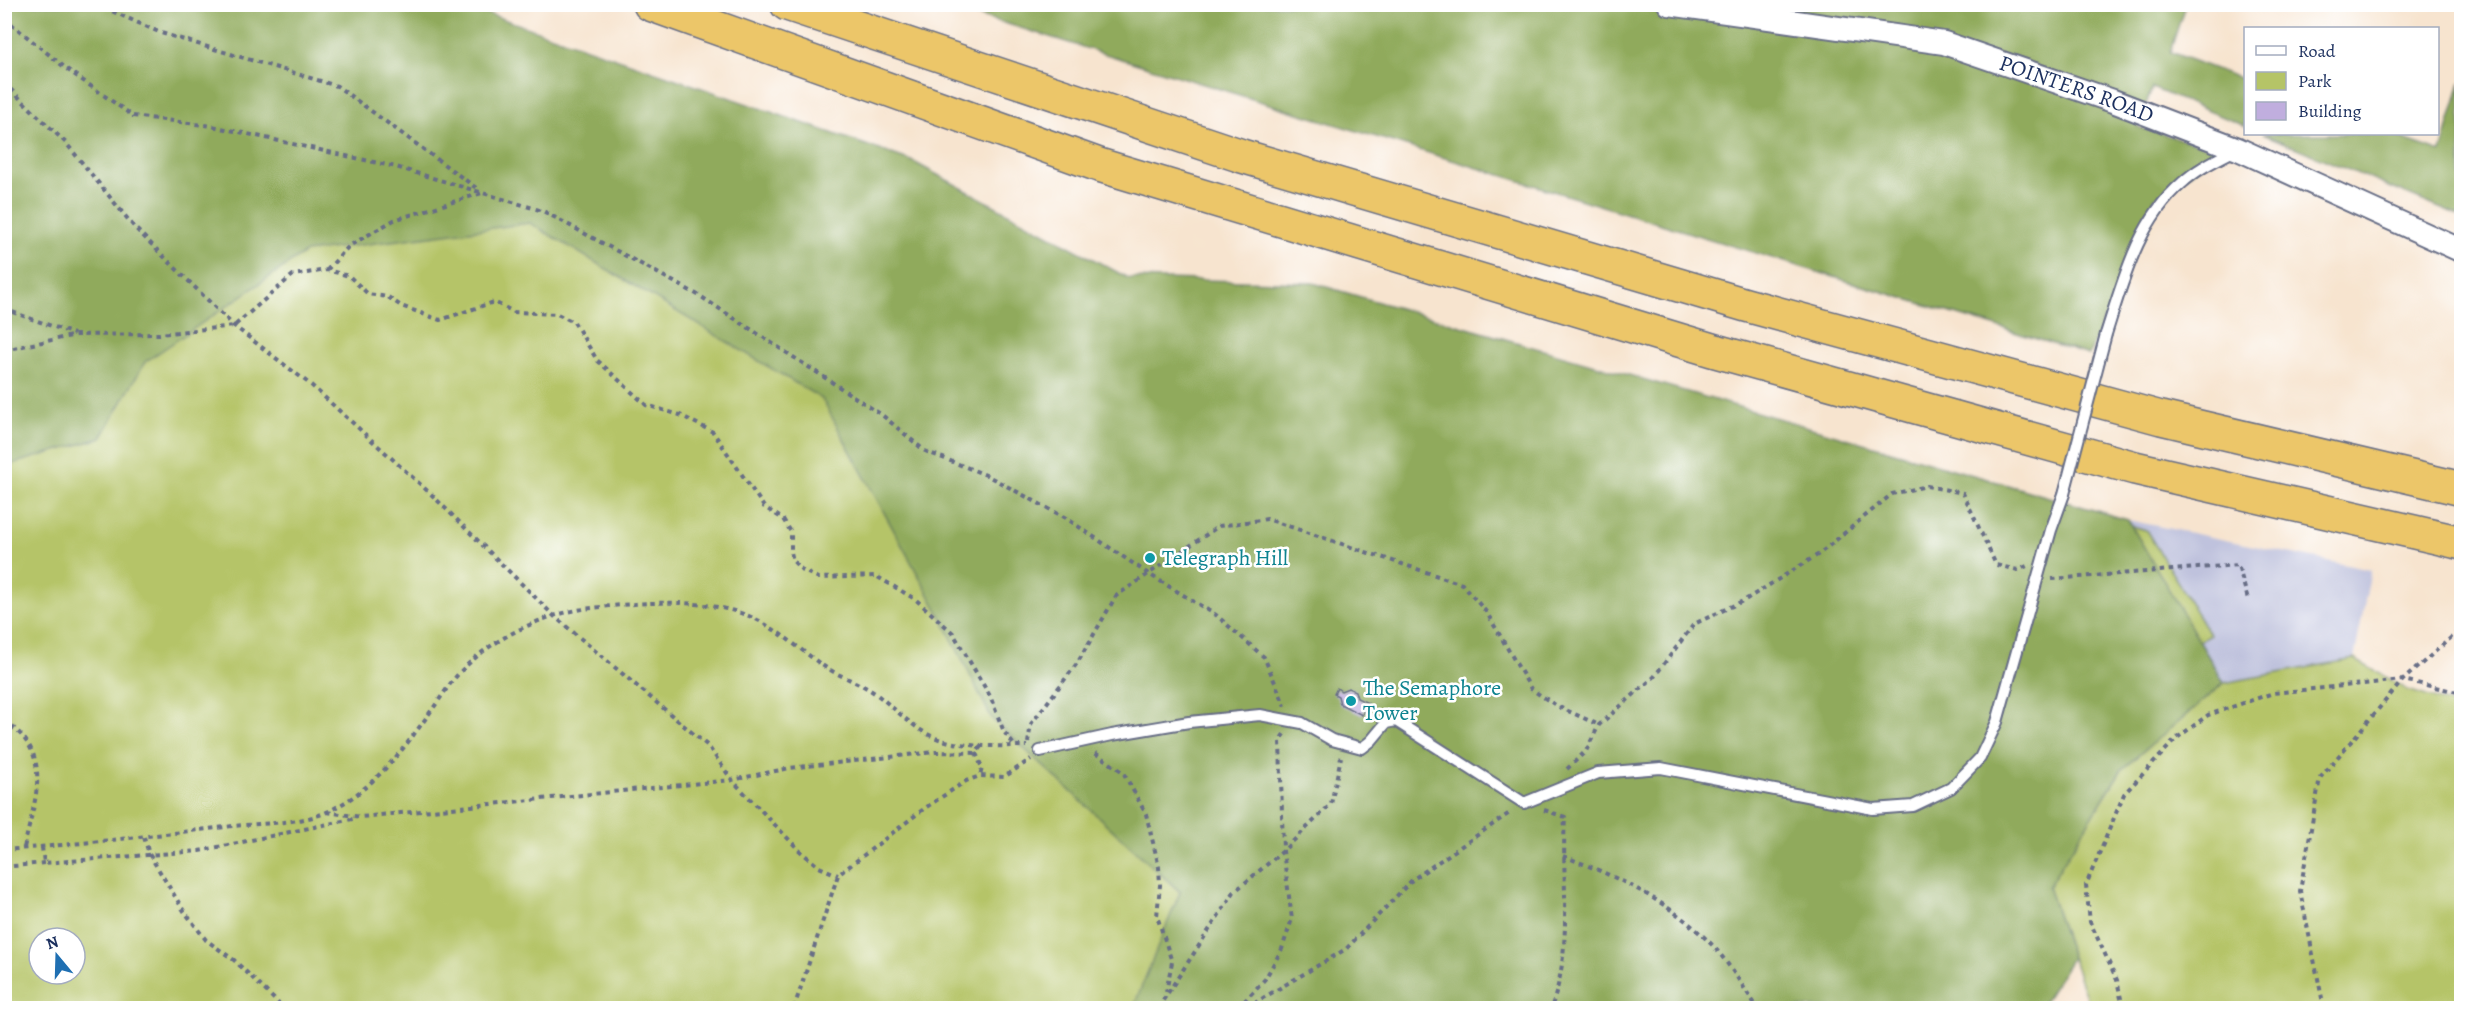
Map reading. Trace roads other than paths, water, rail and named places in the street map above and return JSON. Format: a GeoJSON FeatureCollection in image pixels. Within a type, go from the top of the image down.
{"type":"FeatureCollection","features":[{"type":"Feature","properties":{"kind":"highway"},"geometry":{"type":"LineString","coordinates":[[650,4],[1099,165],[1712,350],[2135,468],[2462,543]]}},
{"type":"Feature","properties":{"kind":"highway"},"geometry":{"type":"LineString","coordinates":[[787,4],[1242,156],[1746,305],[2161,418],[2462,489]]}},
{"type":"Feature","properties":{"kind":"street","name":"POINTERS ROAD"},"geometry":{"type":"LineString","coordinates":[[1669,4],[1944,43],[2112,101],[2238,149],[2462,251]]}},
{"type":"Feature","properties":{"kind":"lane"},"geometry":{"type":"LineString","coordinates":[[1040,752],[1079,742],[1189,722],[1260,715],[1292,720],[1344,745],[1362,748],[1386,723],[1396,721],[1524,803],[1598,773],[1661,768],[1873,809],[1913,806],[1951,788],[1980,758],[1997,722],[2039,580],[2043,559],[2064,494],[2106,334],[2125,272],[2157,212],[2182,183],[2204,166],[2238,149]]}},
{"type":"Feature","properties":{"kind":"place","name":"Telegraph Hill"},"geometry":{"type":"Point","coordinates":[1150,558]}},
{"type":"Feature","properties":{"kind":"place","name":"The Semaphore Tower"},"geometry":{"type":"Point","coordinates":[1351,701]}}]}
